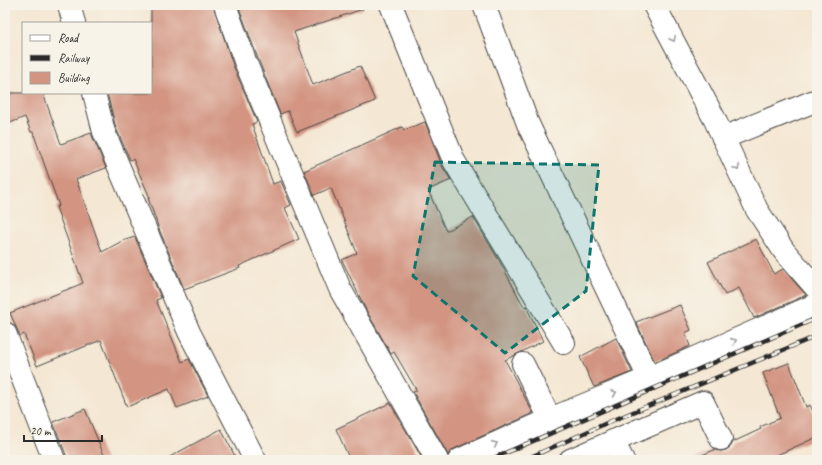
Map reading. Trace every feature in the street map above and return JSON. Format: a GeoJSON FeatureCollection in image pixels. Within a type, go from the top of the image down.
{"type":"FeatureCollection","features":[{"type":"Feature","properties":{"kind":"street"},"geometry":{"type":"LineString","coordinates":[[69,5],[74,22]]}},
{"type":"Feature","properties":{"kind":"street"},"geometry":{"type":"LineString","coordinates":[[225,5],[245,61],[340,289],[437,460]]}},
{"type":"Feature","properties":{"kind":"street"},"geometry":{"type":"LineString","coordinates":[[391,5],[454,161],[564,343]]}},
{"type":"Feature","properties":{"kind":"street"},"geometry":{"type":"LineString","coordinates":[[484,5],[528,124],[649,378]]}},
{"type":"Feature","properties":{"kind":"street"},"geometry":{"type":"LineString","coordinates":[[654,5],[668,29],[723,138],[757,210],[784,251],[817,289]]}},
{"type":"Feature","properties":{"kind":"street"},"geometry":{"type":"LineString","coordinates":[[94,94],[104,132],[189,332],[255,460]]}},
{"type":"Feature","properties":{"kind":"street"},"geometry":{"type":"LineString","coordinates":[[723,138],[817,100]]}},
{"type":"Feature","properties":{"kind":"street"},"geometry":{"type":"LineString","coordinates":[[460,460],[817,304]]}},
{"type":"Feature","properties":{"kind":"street"},"geometry":{"type":"LineString","coordinates":[[5,333],[54,460]]}},
{"type":"Feature","properties":{"kind":"street"},"geometry":{"type":"LineString","coordinates":[[523,364],[550,420]]}},
{"type":"Feature","properties":{"kind":"street"},"geometry":{"type":"LineString","coordinates":[[570,460],[703,402],[721,439]]}},
{"type":"Feature","properties":{"kind":"street"},"geometry":{"type":"LineString","coordinates":[[613,442],[623,460]]}},
{"type":"Feature","properties":{"kind":"highlighted area"},"geometry":{"type":"Polygon","coordinates":[[[435,162],[599,165],[586,291],[505,353],[413,276],[435,162]]]}},
{"type":"Feature","properties":{"kind":"building"},"geometry":{"type":"Polygon","coordinates":[[[151,5],[213,5],[233,65],[257,122],[252,124],[273,184],[281,181],[291,205],[285,208],[299,239],[239,266],[240,268],[184,289],[159,229],[148,198],[150,198],[133,159],[130,160],[116,128],[107,94],[152,94],[151,5]]]}},
{"type":"Feature","properties":{"kind":"building"},"geometry":{"type":"Polygon","coordinates":[[[238,5],[363,5],[363,9],[294,32],[313,85],[360,66],[375,101],[297,132],[288,111],[280,114],[238,5]]]}},
{"type":"Feature","properties":{"kind":"building"},"geometry":{"type":"Polygon","coordinates":[[[5,93],[43,94],[61,144],[91,133],[106,168],[76,179],[102,252],[122,241],[135,237],[161,298],[156,300],[182,362],[189,359],[208,396],[177,408],[169,389],[127,407],[101,340],[37,366],[24,334],[20,336],[10,313],[83,283],[56,207],[59,206],[33,132],[31,132],[25,117],[5,125],[5,93]]]}},
{"type":"Feature","properties":{"kind":"building"},"geometry":{"type":"Polygon","coordinates":[[[425,122],[442,166],[451,180],[428,190],[446,231],[473,217],[500,262],[524,307],[526,306],[543,341],[505,360],[533,413],[454,449],[448,455],[413,392],[417,391],[394,352],[391,354],[366,310],[342,260],[357,253],[331,188],[314,195],[304,171],[402,127],[404,130],[425,122]]]}},
{"type":"Feature","properties":{"kind":"building"},"geometry":{"type":"Polygon","coordinates":[[[756,239],[774,274],[783,269],[806,295],[754,318],[739,288],[725,295],[708,262],[756,239]]]}},
{"type":"Feature","properties":{"kind":"building"},"geometry":{"type":"Polygon","coordinates":[[[680,305],[691,330],[685,333],[690,346],[655,362],[636,322],[680,305]]]}},
{"type":"Feature","properties":{"kind":"building"},"geometry":{"type":"Polygon","coordinates":[[[616,338],[632,372],[594,387],[580,357],[616,338]]]}},
{"type":"Feature","properties":{"kind":"building"},"geometry":{"type":"Polygon","coordinates":[[[789,363],[806,407],[810,405],[817,419],[817,437],[766,460],[690,460],[714,450],[726,450],[733,442],[780,418],[763,373],[789,363]]]}},
{"type":"Feature","properties":{"kind":"building"},"geometry":{"type":"Polygon","coordinates":[[[390,403],[423,460],[350,460],[336,429],[390,403]]]}},
{"type":"Feature","properties":{"kind":"building"},"geometry":{"type":"Polygon","coordinates":[[[85,409],[106,460],[68,460],[53,422],[85,409]]]}},
{"type":"Feature","properties":{"kind":"building"},"geometry":{"type":"Polygon","coordinates":[[[221,429],[237,460],[164,460],[221,429]]]}},
{"type":"Feature","properties":{"kind":"railway"},"geometry":{"type":"LineString","coordinates":[[489,460],[817,318]]}},
{"type":"Feature","properties":{"kind":"railway"},"geometry":{"type":"LineString","coordinates":[[524,460],[609,422],[817,336]]}}]}
